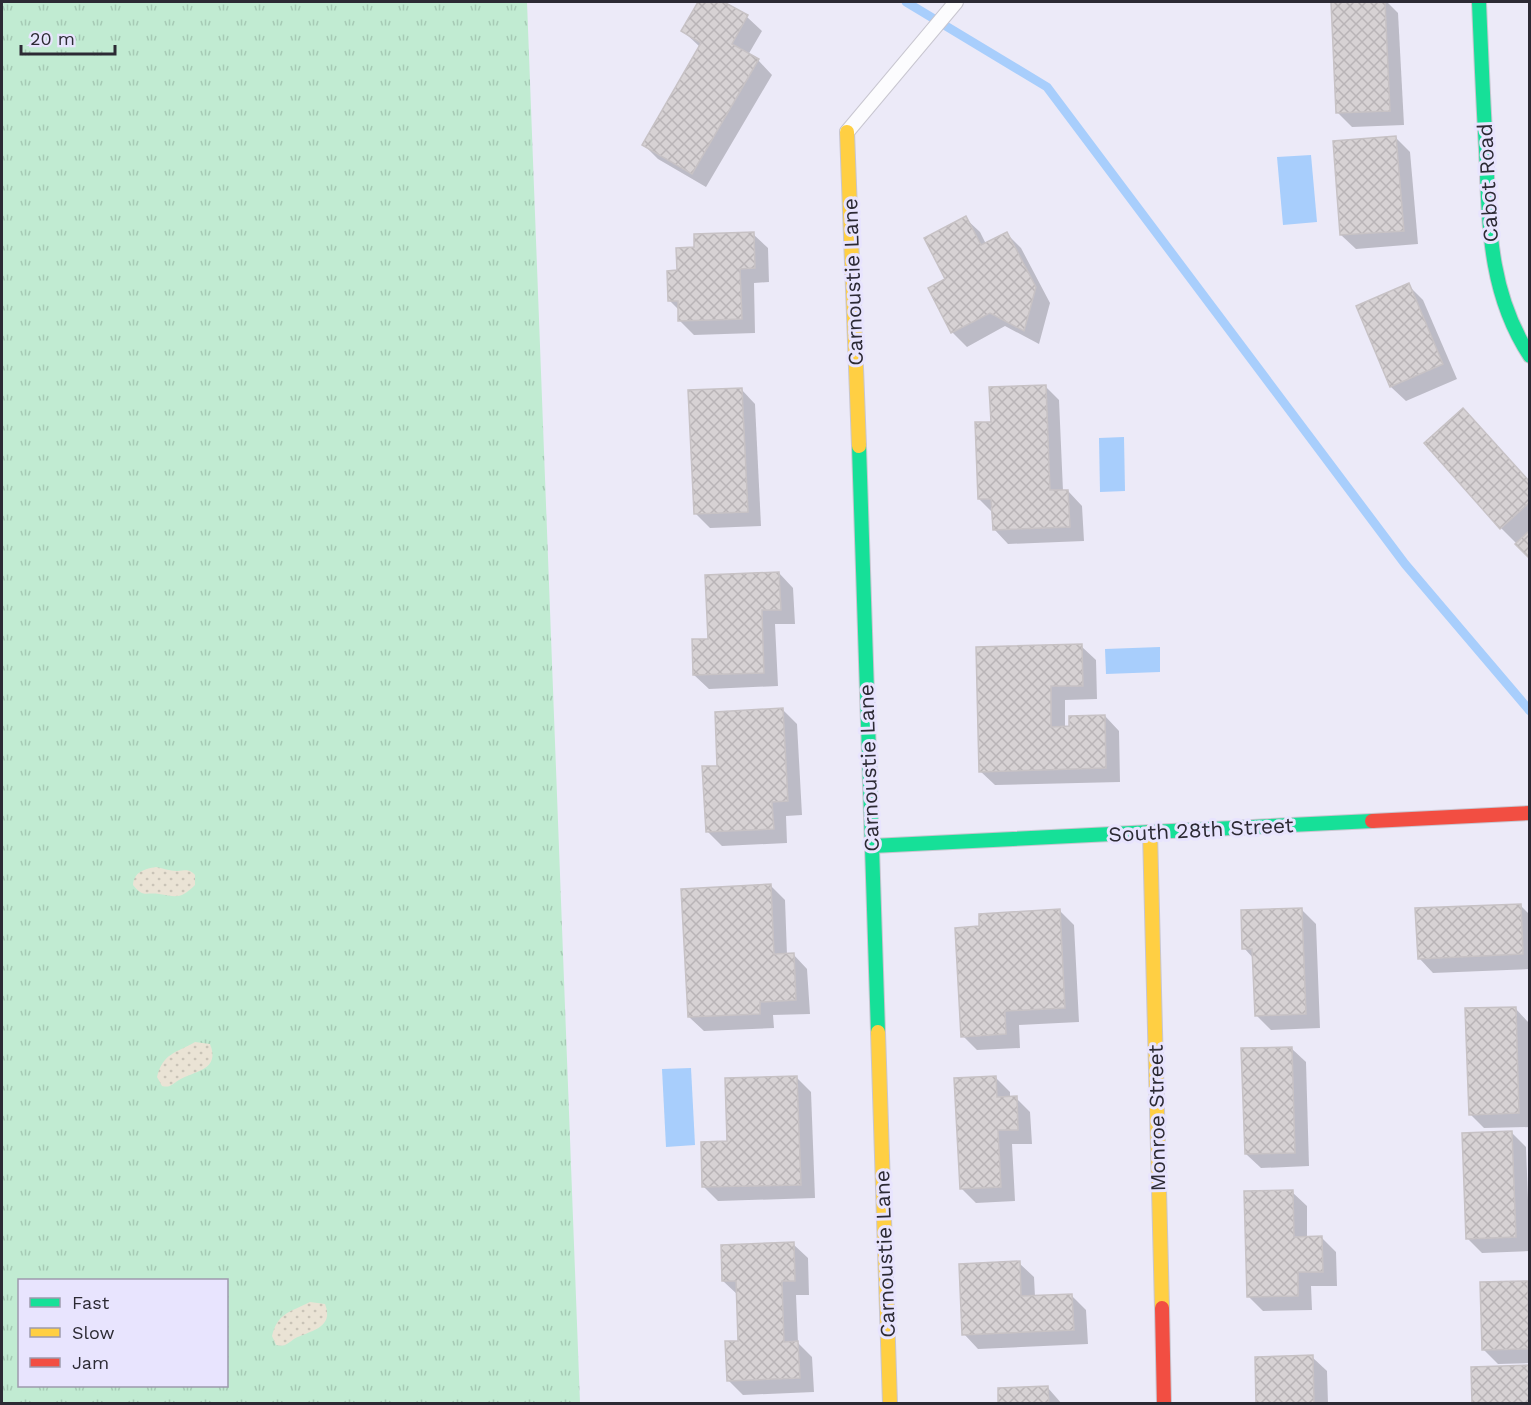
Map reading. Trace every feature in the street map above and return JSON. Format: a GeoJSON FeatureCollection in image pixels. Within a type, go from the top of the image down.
{"type":"FeatureCollection","features":[{"type":"Feature","properties":{"kind":"street","name":"Cabot Road"},"geometry":{"type":"LineString","coordinates":[[1479,2],[1490,241],[1494,270],[1507,313],[1530,356]]}},
{"type":"Feature","properties":{"kind":"street","name":"Carnoustie Lane"},"geometry":{"type":"LineString","coordinates":[[847,132],[863,544],[890,1404]]}},
{"type":"Feature","properties":{"kind":"street","name":"South 28th Street"},"geometry":{"type":"LineString","coordinates":[[872,846],[1530,813]]}},
{"type":"Feature","properties":{"kind":"street","name":"Monroe Street"},"geometry":{"type":"LineString","coordinates":[[1150,832],[1164,1404]]}},
{"type":"Feature","properties":{"kind":"lane"},"geometry":{"type":"LineString","coordinates":[[847,132],[956,2]]}},
{"type":"Feature","properties":{"kind":"green space"},"geometry":{"type":"Polygon","coordinates":[[[2,2],[527,2],[580,1403],[2,1404],[2,2]]]}},
{"type":"Feature","properties":{"kind":"sand"},"geometry":{"type":"Polygon","coordinates":[[[156,867],[174,871],[190,871],[195,875],[195,885],[186,893],[178,896],[139,892],[133,885],[135,877],[144,870],[156,867]]]}},
{"type":"Feature","properties":{"kind":"sand"},"geometry":{"type":"Polygon","coordinates":[[[195,1042],[210,1044],[212,1060],[209,1065],[171,1085],[162,1086],[157,1077],[163,1063],[171,1055],[195,1042]]]}},
{"type":"Feature","properties":{"kind":"sand"},"geometry":{"type":"Polygon","coordinates":[[[310,1302],[325,1304],[327,1312],[323,1324],[286,1345],[276,1345],[272,1336],[278,1322],[286,1314],[310,1302]]]}},
{"type":"Feature","properties":{"kind":"water"},"geometry":{"type":"Polygon","coordinates":[[[1311,155],[1317,222],[1283,225],[1277,157],[1311,155]]]}},
{"type":"Feature","properties":{"kind":"water"},"geometry":{"type":"Polygon","coordinates":[[[1124,437],[1125,491],[1100,492],[1099,438],[1124,437]]]}},
{"type":"Feature","properties":{"kind":"water"},"geometry":{"type":"Polygon","coordinates":[[[1160,647],[1160,672],[1106,674],[1105,649],[1160,647]]]}},
{"type":"Feature","properties":{"kind":"water"},"geometry":{"type":"Polygon","coordinates":[[[691,1068],[695,1145],[666,1147],[662,1069],[691,1068]]]}},
{"type":"Feature","properties":{"kind":"building"},"geometry":{"type":"Polygon","coordinates":[[[698,2],[724,2],[748,15],[732,44],[759,59],[692,174],[642,145],[701,43],[681,31],[698,2]]]}},
{"type":"Feature","properties":{"kind":"building"},"geometry":{"type":"Polygon","coordinates":[[[1331,2],[1385,2],[1390,111],[1336,113],[1331,2]]]}},
{"type":"Feature","properties":{"kind":"building"},"geometry":{"type":"Polygon","coordinates":[[[1396,136],[1404,231],[1340,235],[1333,141],[1396,136]]]}},
{"type":"Feature","properties":{"kind":"building"},"geometry":{"type":"Polygon","coordinates":[[[966,216],[981,245],[1007,232],[1036,287],[1024,331],[990,313],[951,333],[928,288],[945,279],[924,238],[966,216]]]}},
{"type":"Feature","properties":{"kind":"building"},"geometry":{"type":"Polygon","coordinates":[[[754,232],[755,268],[740,269],[742,319],[678,321],[678,301],[668,301],[667,271],[677,270],[676,248],[694,247],[694,234],[754,232]]]}},
{"type":"Feature","properties":{"kind":"building"},"geometry":{"type":"Polygon","coordinates":[[[1409,283],[1443,364],[1390,387],[1356,306],[1409,283]]]}},
{"type":"Feature","properties":{"kind":"building"},"geometry":{"type":"Polygon","coordinates":[[[1046,385],[1050,490],[1068,490],[1070,527],[993,530],[991,499],[978,499],[975,422],[991,422],[989,387],[1046,385]]]}},
{"type":"Feature","properties":{"kind":"building"},"geometry":{"type":"Polygon","coordinates":[[[742,388],[748,512],[694,514],[688,390],[742,388]]]}},
{"type":"Feature","properties":{"kind":"building"},"geometry":{"type":"Polygon","coordinates":[[[1463,408],[1530,482],[1530,502],[1500,529],[1424,443],[1463,408]]]}},
{"type":"Feature","properties":{"kind":"building"},"geometry":{"type":"Polygon","coordinates":[[[1530,530],[1530,559],[1515,544],[1530,530]]]}},
{"type":"Feature","properties":{"kind":"building"},"geometry":{"type":"Polygon","coordinates":[[[779,572],[781,610],[762,610],[764,673],[693,675],[692,639],[708,639],[705,575],[779,572]]]}},
{"type":"Feature","properties":{"kind":"building"},"geometry":{"type":"Polygon","coordinates":[[[1082,644],[1083,686],[1051,686],[1051,727],[1069,726],[1069,716],[1105,715],[1106,768],[979,772],[976,647],[1082,644]]]}},
{"type":"Feature","properties":{"kind":"building"},"geometry":{"type":"Polygon","coordinates":[[[783,708],[788,801],[772,802],[774,829],[706,832],[702,766],[717,766],[715,712],[783,708]]]}},
{"type":"Feature","properties":{"kind":"building"},"geometry":{"type":"Polygon","coordinates":[[[771,884],[774,954],[794,953],[796,1000],[760,1002],[760,1014],[688,1017],[681,889],[771,884]]]}},
{"type":"Feature","properties":{"kind":"building"},"geometry":{"type":"Polygon","coordinates":[[[1521,904],[1523,954],[1418,959],[1415,908],[1521,904]]]}},
{"type":"Feature","properties":{"kind":"building"},"geometry":{"type":"Polygon","coordinates":[[[1302,908],[1306,1014],[1255,1016],[1252,949],[1242,949],[1241,910],[1302,908]]]}},
{"type":"Feature","properties":{"kind":"building"},"geometry":{"type":"Polygon","coordinates":[[[1060,909],[1065,1008],[1005,1011],[1006,1034],[961,1037],[955,928],[979,926],[979,914],[1060,909]]]}},
{"type":"Feature","properties":{"kind":"building"},"geometry":{"type":"Polygon","coordinates":[[[1516,1007],[1519,1113],[1469,1115],[1465,1008],[1516,1007]]]}},
{"type":"Feature","properties":{"kind":"building"},"geometry":{"type":"Polygon","coordinates":[[[1292,1047],[1295,1153],[1245,1154],[1241,1048],[1292,1047]]]}},
{"type":"Feature","properties":{"kind":"building"},"geometry":{"type":"Polygon","coordinates":[[[797,1076],[801,1185],[702,1187],[701,1142],[727,1141],[725,1078],[797,1076]]]}},
{"type":"Feature","properties":{"kind":"building"},"geometry":{"type":"Polygon","coordinates":[[[996,1076],[997,1097],[1017,1096],[1018,1130],[998,1130],[1001,1187],[960,1189],[954,1078],[996,1076]]]}},
{"type":"Feature","properties":{"kind":"building"},"geometry":{"type":"Polygon","coordinates":[[[1512,1131],[1516,1237],[1466,1239],[1462,1133],[1512,1131]]]}},
{"type":"Feature","properties":{"kind":"building"},"geometry":{"type":"Polygon","coordinates":[[[1293,1190],[1294,1237],[1322,1236],[1323,1272],[1298,1272],[1298,1296],[1247,1297],[1244,1191],[1293,1190]]]}},
{"type":"Feature","properties":{"kind":"building"},"geometry":{"type":"Polygon","coordinates":[[[794,1242],[795,1281],[782,1281],[784,1342],[798,1341],[800,1378],[727,1381],[725,1341],[738,1341],[736,1281],[722,1281],[721,1245],[794,1242]]]}},
{"type":"Feature","properties":{"kind":"building"},"geometry":{"type":"Polygon","coordinates":[[[1020,1261],[1021,1296],[1072,1294],[1074,1330],[962,1335],[959,1264],[1020,1261]]]}},
{"type":"Feature","properties":{"kind":"building"},"geometry":{"type":"Polygon","coordinates":[[[1528,1281],[1529,1349],[1482,1350],[1480,1282],[1528,1281]]]}},
{"type":"Feature","properties":{"kind":"building"},"geometry":{"type":"Polygon","coordinates":[[[1313,1355],[1314,1404],[1256,1404],[1255,1357],[1313,1355]]]}},
{"type":"Feature","properties":{"kind":"building"},"geometry":{"type":"Polygon","coordinates":[[[1530,1365],[1530,1404],[1472,1404],[1471,1367],[1530,1365]]]}},
{"type":"Feature","properties":{"kind":"building"},"geometry":{"type":"Polygon","coordinates":[[[1048,1386],[1049,1404],[998,1404],[998,1388],[1048,1386]]]}},
{"type":"Feature","properties":{"kind":"waterway"},"geometry":{"type":"LineString","coordinates":[[906,2],[1047,87],[1405,564],[1530,711]]}},
{"type":"Feature","properties":{"kind":"traffic: fast"},"geometry":{"type":"LineString","coordinates":[[1479,2],[1488,203],[1493,256],[1506,307],[1516,332],[1530,356]]}},
{"type":"Feature","properties":{"kind":"traffic: fast"},"geometry":{"type":"LineString","coordinates":[[859,446],[878,1032]]}},
{"type":"Feature","properties":{"kind":"traffic: fast"},"geometry":{"type":"LineString","coordinates":[[872,846],[1372,821]]}},
{"type":"Feature","properties":{"kind":"traffic: slow"},"geometry":{"type":"LineString","coordinates":[[847,132],[859,446]]}},
{"type":"Feature","properties":{"kind":"traffic: slow"},"geometry":{"type":"LineString","coordinates":[[1150,832],[1162,1308]]}},
{"type":"Feature","properties":{"kind":"traffic: slow"},"geometry":{"type":"LineString","coordinates":[[878,1032],[890,1404]]}},
{"type":"Feature","properties":{"kind":"traffic: jam"},"geometry":{"type":"LineString","coordinates":[[1372,821],[1530,813]]}},
{"type":"Feature","properties":{"kind":"traffic: jam"},"geometry":{"type":"LineString","coordinates":[[1162,1308],[1164,1404]]}}]}
